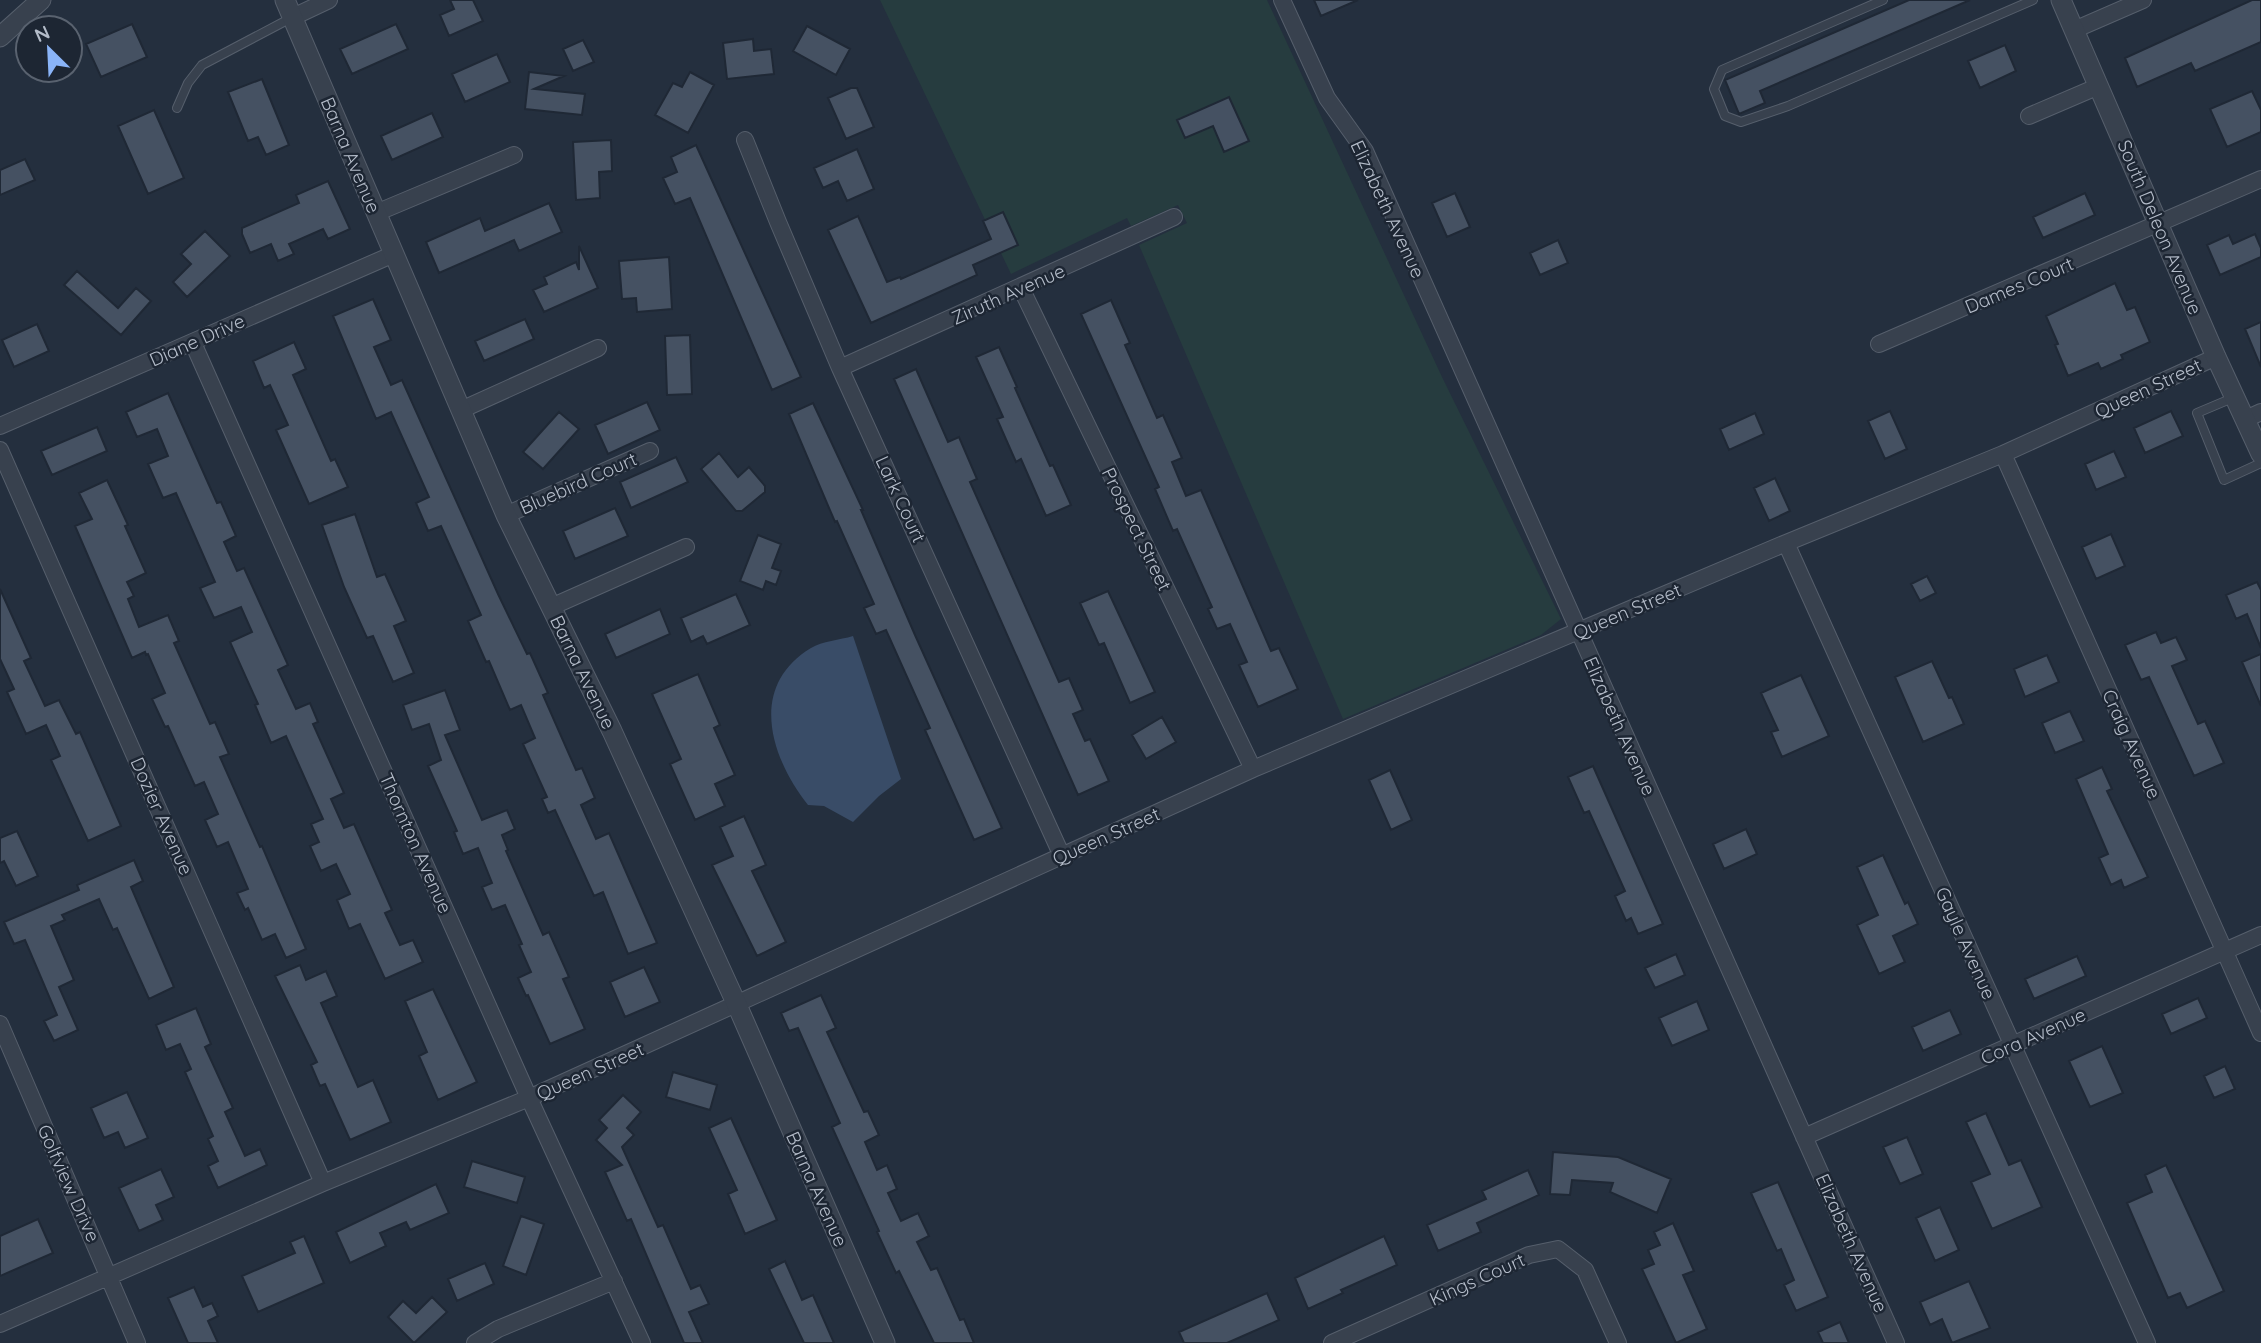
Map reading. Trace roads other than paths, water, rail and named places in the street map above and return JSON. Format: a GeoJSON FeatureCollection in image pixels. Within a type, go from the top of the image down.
{"type":"FeatureCollection","features":[{"type":"Feature","properties":{"kind":"street"},"geometry":{"type":"LineString","coordinates":[[0,37],[41,0]]}},
{"type":"Feature","properties":{"kind":"street"},"geometry":{"type":"LineString","coordinates":[[289,8],[329,0]]}},
{"type":"Feature","properties":{"kind":"street","name":"Elizabeth Avenue"},"geometry":{"type":"LineString","coordinates":[[1282,0],[1327,98],[1365,151],[1896,1343]]}},
{"type":"Feature","properties":{"kind":"street","name":"South Deleon Avenue"},"geometry":{"type":"LineString","coordinates":[[2061,0],[2216,357],[2235,397],[2253,416],[2261,454]]}},
{"type":"Feature","properties":{"kind":"street"},"geometry":{"type":"LineString","coordinates":[[2074,30],[2143,0]]}},
{"type":"Feature","properties":{"kind":"street","name":"Barna Avenue"},"geometry":{"type":"LineString","coordinates":[[289,8],[506,515],[612,731],[737,1005],[885,1343]]}},
{"type":"Feature","properties":{"kind":"street"},"geometry":{"type":"LineString","coordinates":[[2029,116],[2099,86]]}},
{"type":"Feature","properties":{"kind":"street","name":"Lark Court"},"geometry":{"type":"LineString","coordinates":[[745,140],[840,368],[1062,856]]}},
{"type":"Feature","properties":{"kind":"street"},"geometry":{"type":"LineString","coordinates":[[376,214],[514,155]]}},
{"type":"Feature","properties":{"kind":"street","name":"Dames Court"},"geometry":{"type":"LineString","coordinates":[[1879,345],[2261,179]]}},
{"type":"Feature","properties":{"kind":"street","name":"Ziruth Avenue"},"geometry":{"type":"LineString","coordinates":[[840,368],[1174,217]]}},
{"type":"Feature","properties":{"kind":"street","name":"Diane Drive"},"geometry":{"type":"LineString","coordinates":[[0,426],[394,254]]}},
{"type":"Feature","properties":{"kind":"street","name":"Prospect Street"},"geometry":{"type":"LineString","coordinates":[[1021,288],[1252,769]]}},
{"type":"Feature","properties":{"kind":"street","name":"Thornton Avenue"},"geometry":{"type":"LineString","coordinates":[[193,342],[529,1098],[642,1343]]}},
{"type":"Feature","properties":{"kind":"street"},"geometry":{"type":"LineString","coordinates":[[461,410],[598,348]]}},
{"type":"Feature","properties":{"kind":"street","name":"Queen Street"},"geometry":{"type":"LineString","coordinates":[[0,1324],[323,1183],[529,1098],[1252,769],[2003,454],[2216,357]]}},
{"type":"Feature","properties":{"kind":"street","name":"Dozier Avenue"},"geometry":{"type":"LineString","coordinates":[[0,450],[323,1183]]}},
{"type":"Feature","properties":{"kind":"street","name":"Bluebird Court"},"geometry":{"type":"LineString","coordinates":[[506,515],[650,450]]}},
{"type":"Feature","properties":{"kind":"street","name":"Craig Avenue"},"geometry":{"type":"LineString","coordinates":[[2003,454],[2261,1033]]}},
{"type":"Feature","properties":{"kind":"street","name":"Gayle Avenue"},"geometry":{"type":"LineString","coordinates":[[1786,543],[2147,1343]]}},
{"type":"Feature","properties":{"kind":"street"},"geometry":{"type":"LineString","coordinates":[[551,607],[686,547]]}},
{"type":"Feature","properties":{"kind":"street","name":"Cora Avenue"},"geometry":{"type":"LineString","coordinates":[[1804,1136],[2261,935]]}},
{"type":"Feature","properties":{"kind":"street","name":"Golfview Drive"},"geometry":{"type":"LineString","coordinates":[[0,1024],[137,1343]]}},
{"type":"Feature","properties":{"kind":"street","name":"Kings Court"},"geometry":{"type":"LineString","coordinates":[[1332,1343],[1529,1255],[1558,1249],[1585,1270],[1618,1343]]}},
{"type":"Feature","properties":{"kind":"street"},"geometry":{"type":"LineString","coordinates":[[475,1343],[498,1329],[614,1281]]}},
{"type":"Feature","properties":{"kind":"lane"},"geometry":{"type":"LineString","coordinates":[[1883,0],[1722,70],[1714,89],[1725,116],[1741,122],[1788,106],[2033,0]]}},
{"type":"Feature","properties":{"kind":"lane"},"geometry":{"type":"LineString","coordinates":[[177,108],[188,83],[202,65],[289,8]]}},
{"type":"Feature","properties":{"kind":"lane"},"geometry":{"type":"LineString","coordinates":[[2235,397],[2196,413],[2224,480],[2261,463]]}},
{"type":"Feature","properties":{"kind":"water"},"geometry":{"type":"Polygon","coordinates":[[[853,636],[901,779],[853,822],[824,806],[808,805],[795,786],[776,745],[772,702],[778,682],[791,664],[815,646],[853,636]]]}}]}
